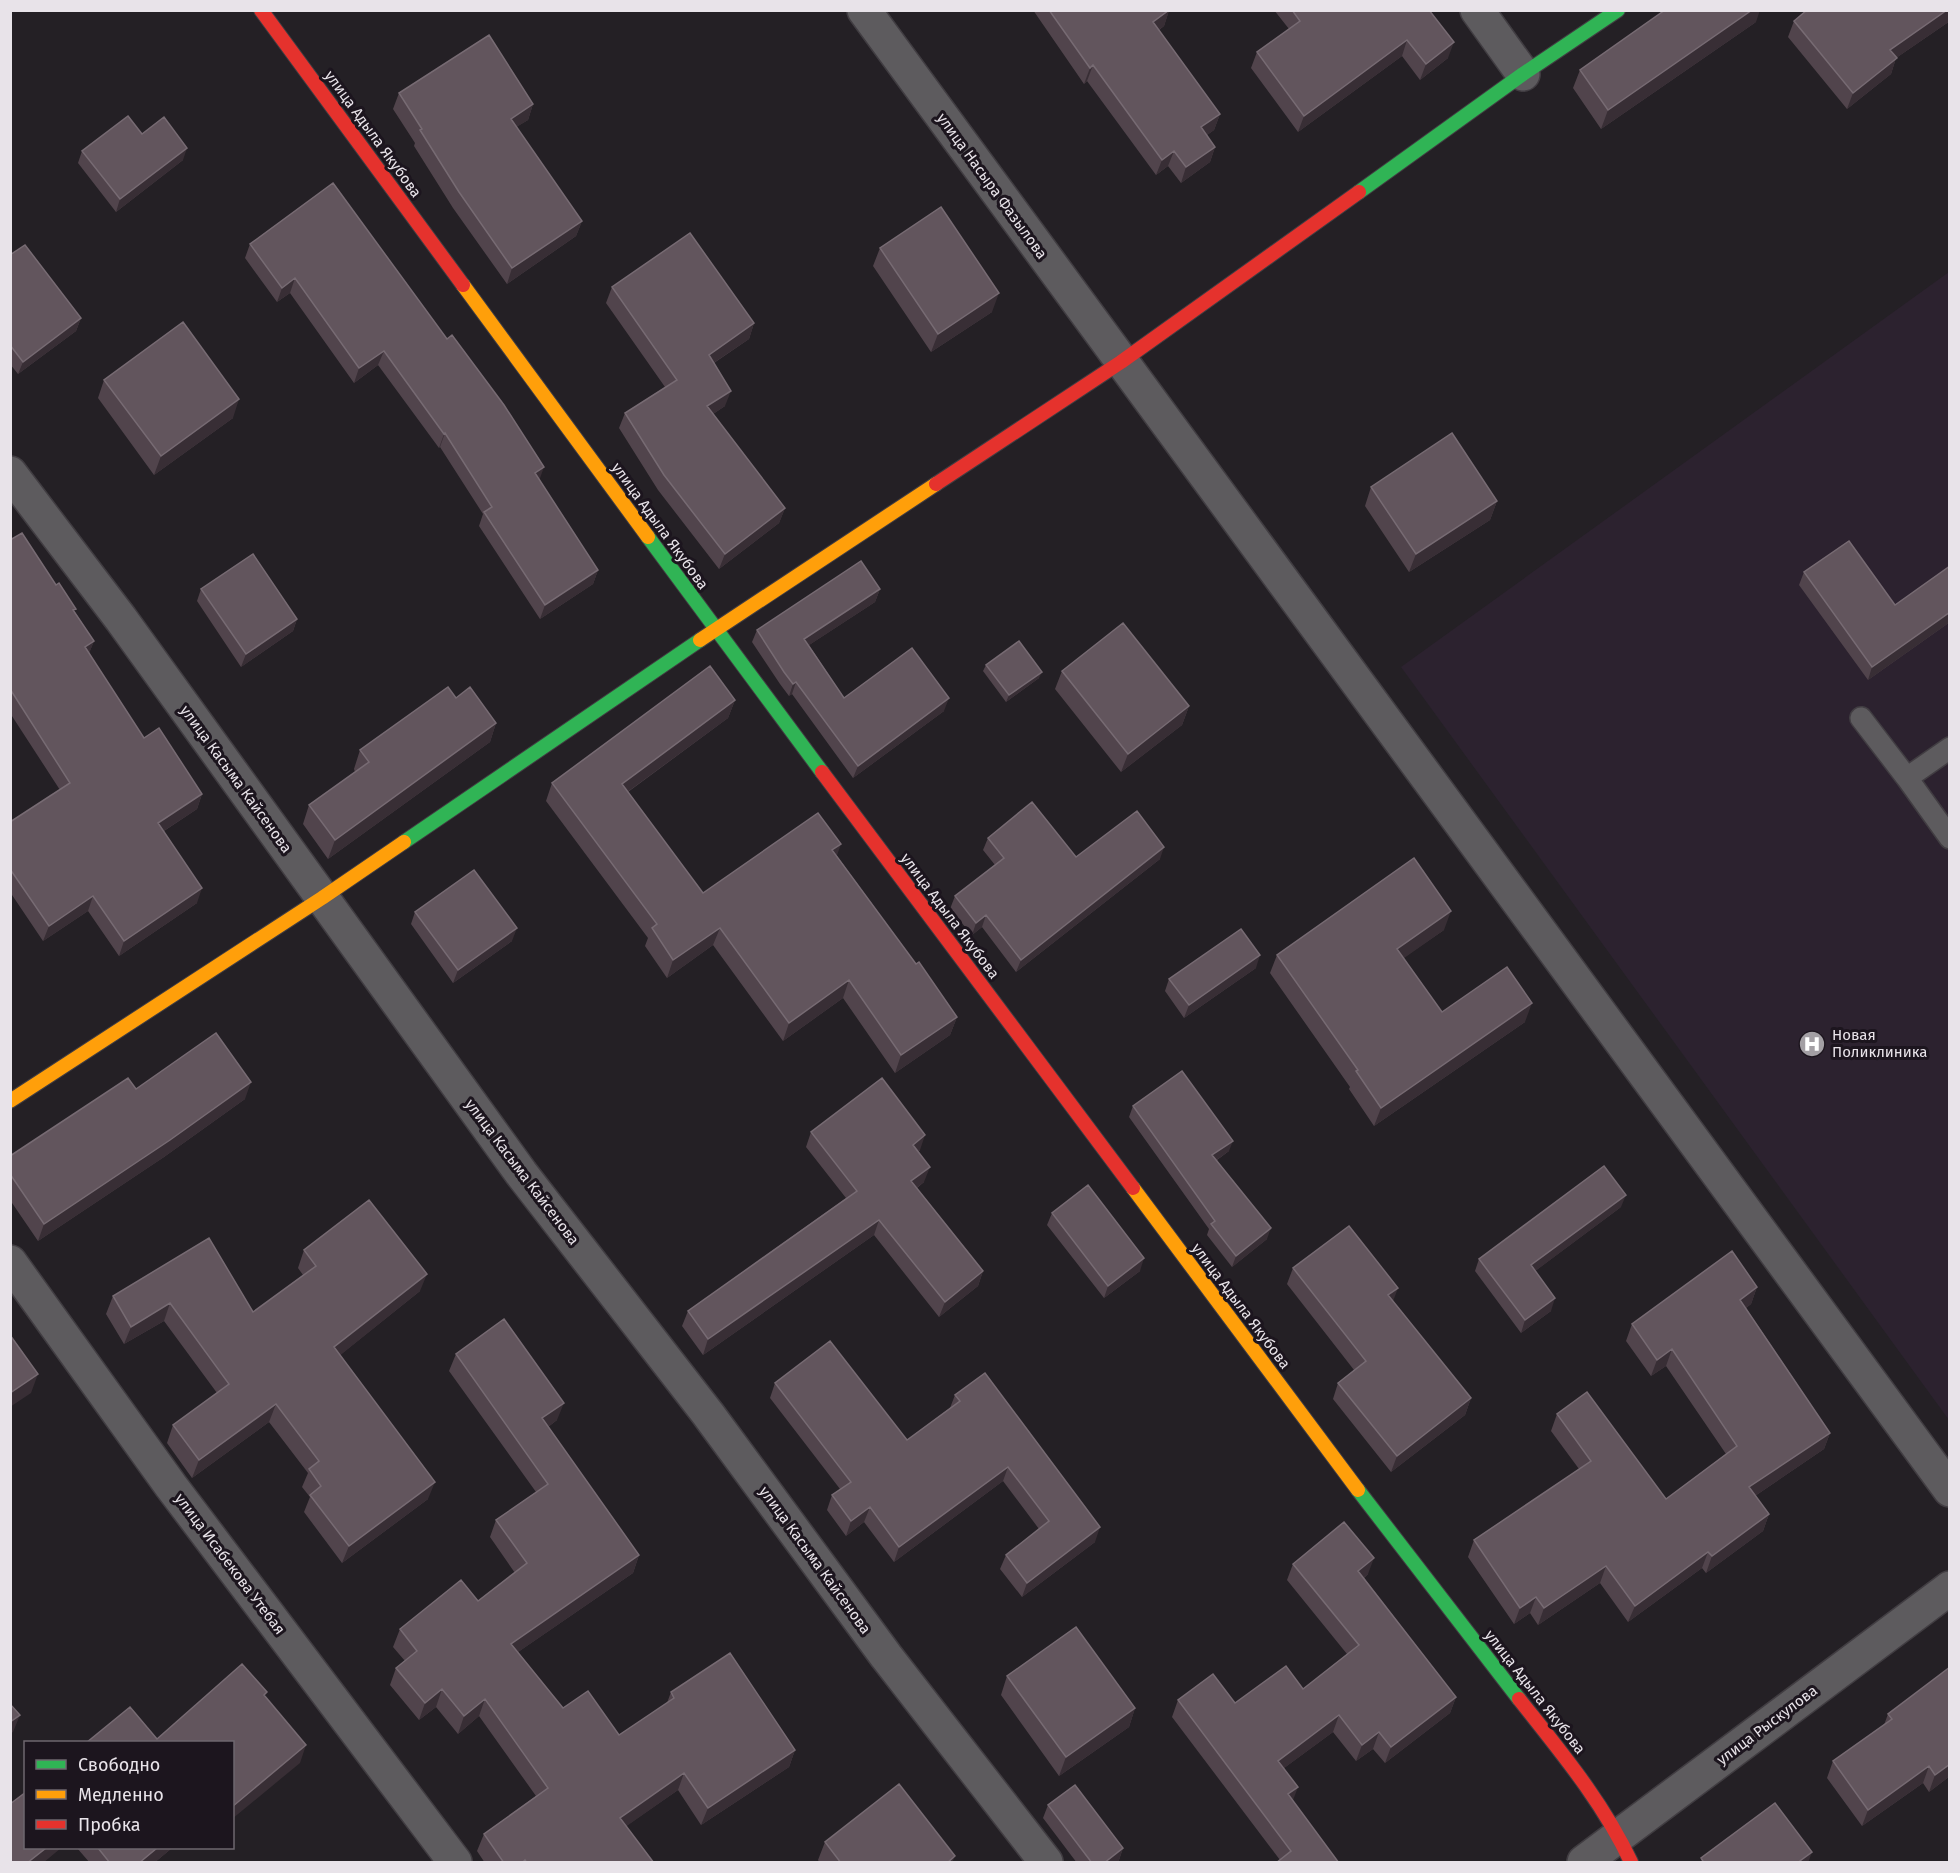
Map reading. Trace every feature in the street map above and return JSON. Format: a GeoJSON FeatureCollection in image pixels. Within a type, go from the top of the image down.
{"type":"FeatureCollection","features":[{"type":"Feature","properties":{"kind":"street","name":"улица Адыла Якубова"},"geometry":{"type":"LineString","coordinates":[[261,10],[715,629],[1392,1536],[1580,1777],[1625,1849]]}},
{"type":"Feature","properties":{"kind":"street","name":"улица Насыра Фазылова"},"geometry":{"type":"LineString","coordinates":[[864,10],[1950,1490]]}},
{"type":"Feature","properties":{"kind":"street"},"geometry":{"type":"LineString","coordinates":[[1477,10],[1523,74]]}},
{"type":"Feature","properties":{"kind":"street"},"geometry":{"type":"LineString","coordinates":[[10,1101],[322,898],[715,629],[1121,362],[1523,74],[1618,10]]}},
{"type":"Feature","properties":{"kind":"street","name":"улица Касыма Кайсенова"},"geometry":{"type":"LineString","coordinates":[[10,473],[128,628],[521,1173],[708,1414],[886,1656],[1046,1863]]}},
{"type":"Feature","properties":{"kind":"street","name":"улица Исабекова Утебая"},"geometry":{"type":"LineString","coordinates":[[10,1262],[171,1486],[455,1863]]}},
{"type":"Feature","properties":{"kind":"street","name":"улица Рыскулова"},"geometry":{"type":"LineString","coordinates":[[1584,1863],[1625,1849],[1950,1588]]}},
{"type":"Feature","properties":{"kind":"lane"},"geometry":{"type":"LineString","coordinates":[[1861,718],[1907,777],[1950,838]]}},
{"type":"Feature","properties":{"kind":"lane"},"geometry":{"type":"LineString","coordinates":[[1907,777],[1950,748]]}},
{"type":"Feature","properties":{"kind":"shaded area","name":"Новая Поликлиника"},"geometry":{"type":"Polygon","coordinates":[[[1949,272],[1949,1420],[1401,667],[1949,272]]]}},
{"type":"Feature","properties":{"kind":"building"},"geometry":{"type":"Polygon","coordinates":[[[1049,10],[1169,10],[1153,22],[1220,114],[1201,127],[1215,147],[1186,167],[1174,151],[1162,160],[1093,65],[1090,68],[1049,10]]]}},
{"type":"Feature","properties":{"kind":"building"},"geometry":{"type":"Polygon","coordinates":[[[1292,10],[1429,10],[1454,42],[1426,64],[1407,40],[1304,116],[1257,52],[1300,21],[1292,10]]]}},
{"type":"Feature","properties":{"kind":"building"},"geometry":{"type":"Polygon","coordinates":[[[1665,10],[1752,10],[1608,110],[1580,70],[1665,10]]]}},
{"type":"Feature","properties":{"kind":"building"},"geometry":{"type":"Polygon","coordinates":[[[1807,10],[1947,10],[1890,50],[1897,58],[1853,93],[1794,21],[1807,10]]]}},
{"type":"Feature","properties":{"kind":"building"},"geometry":{"type":"Polygon","coordinates":[[[489,35],[533,104],[511,119],[582,221],[512,268],[459,192],[399,93],[489,35]]]}},
{"type":"Feature","properties":{"kind":"building"},"geometry":{"type":"Polygon","coordinates":[[[128,116],[142,134],[164,117],[187,148],[120,199],[82,151],[128,116]]]}},
{"type":"Feature","properties":{"kind":"building"},"geometry":{"type":"Polygon","coordinates":[[[333,183],[447,339],[452,335],[504,405],[544,467],[535,473],[598,570],[545,605],[484,512],[492,507],[445,433],[384,351],[359,368],[295,278],[282,288],[250,244],[333,183]]]}},
{"type":"Feature","properties":{"kind":"building"},"geometry":{"type":"Polygon","coordinates":[[[941,207],[999,293],[938,334],[880,248],[941,207]]]}},
{"type":"Feature","properties":{"kind":"building"},"geometry":{"type":"Polygon","coordinates":[[[690,233],[754,323],[709,355],[731,391],[707,406],[785,508],[725,554],[664,475],[625,413],[677,380],[612,287],[690,233]]]}},
{"type":"Feature","properties":{"kind":"building"},"geometry":{"type":"Polygon","coordinates":[[[25,245],[81,318],[23,362],[10,345],[10,255],[25,245]]]}},
{"type":"Feature","properties":{"kind":"building"},"geometry":{"type":"Polygon","coordinates":[[[183,322],[239,399],[161,456],[104,380],[183,322]]]}},
{"type":"Feature","properties":{"kind":"building"},"geometry":{"type":"Polygon","coordinates":[[[1452,433],[1497,501],[1416,554],[1371,487],[1452,433]]]}},
{"type":"Feature","properties":{"kind":"building"},"geometry":{"type":"Polygon","coordinates":[[[22,533],[56,585],[59,583],[76,609],[73,610],[94,641],[85,647],[144,738],[159,728],[202,794],[158,823],[202,888],[124,941],[93,896],[49,926],[10,869],[10,822],[70,783],[12,692],[10,694],[10,540],[22,533]]]}},
{"type":"Feature","properties":{"kind":"building"},"geometry":{"type":"Polygon","coordinates":[[[1849,541],[1895,605],[1950,566],[1950,612],[1872,667],[1804,572],[1849,541]]]}},
{"type":"Feature","properties":{"kind":"building"},"geometry":{"type":"Polygon","coordinates":[[[253,554],[297,619],[246,654],[201,589],[253,554]]]}},
{"type":"Feature","properties":{"kind":"building"},"geometry":{"type":"Polygon","coordinates":[[[861,561],[880,589],[804,639],[844,698],[912,648],[949,698],[858,766],[796,682],[793,684],[784,672],[757,630],[861,561]]]}},
{"type":"Feature","properties":{"kind":"building"},"geometry":{"type":"Polygon","coordinates":[[[1123,623],[1189,706],[1128,754],[1062,671],[1123,623]]]}},
{"type":"Feature","properties":{"kind":"building"},"geometry":{"type":"Polygon","coordinates":[[[1019,641],[1042,672],[1009,695],[986,665],[1019,641]]]}},
{"type":"Feature","properties":{"kind":"building"},"geometry":{"type":"Polygon","coordinates":[[[710,666],[735,700],[622,784],[703,893],[818,813],[841,844],[832,850],[916,964],[919,962],[957,1017],[901,1055],[849,980],[789,1023],[720,928],[673,960],[652,928],[657,924],[552,783],[710,666]]]}},
{"type":"Feature","properties":{"kind":"building"},"geometry":{"type":"Polygon","coordinates":[[[448,687],[456,698],[470,687],[496,723],[335,840],[309,805],[369,762],[360,750],[448,687]]]}},
{"type":"Feature","properties":{"kind":"building"},"geometry":{"type":"Polygon","coordinates":[[[1032,802],[1076,857],[1137,811],[1164,847],[1021,960],[986,915],[976,923],[955,896],[1004,858],[988,838],[1032,802]]]}},
{"type":"Feature","properties":{"kind":"building"},"geometry":{"type":"Polygon","coordinates":[[[1414,858],[1451,911],[1397,949],[1442,1012],[1507,967],[1532,1003],[1381,1108],[1356,1071],[1358,1070],[1277,955],[1414,858]]]}},
{"type":"Feature","properties":{"kind":"building"},"geometry":{"type":"Polygon","coordinates":[[[474,870],[517,928],[458,970],[415,912],[474,870]]]}},
{"type":"Feature","properties":{"kind":"building"},"geometry":{"type":"Polygon","coordinates":[[[1241,929],[1260,955],[1189,1005],[1169,979],[1241,929]]]}},
{"type":"Feature","properties":{"kind":"building"},"geometry":{"type":"Polygon","coordinates":[[[216,1033],[251,1082],[170,1140],[44,1224],[10,1174],[10,1156],[128,1078],[136,1089],[216,1033]]]}},
{"type":"Feature","properties":{"kind":"building"},"geometry":{"type":"Polygon","coordinates":[[[1182,1071],[1233,1141],[1212,1155],[1271,1228],[1236,1256],[1211,1224],[1215,1221],[1133,1106],[1182,1071]]]}},
{"type":"Feature","properties":{"kind":"building"},"geometry":{"type":"Polygon","coordinates":[[[882,1078],[925,1135],[913,1145],[930,1167],[911,1181],[983,1271],[945,1302],[879,1220],[708,1339],[688,1311],[857,1191],[811,1132],[882,1078]]]}},
{"type":"Feature","properties":{"kind":"building"},"geometry":{"type":"Polygon","coordinates":[[[1604,1166],[1626,1195],[1531,1265],[1555,1298],[1525,1320],[1479,1259],[1604,1166]]]}},
{"type":"Feature","properties":{"kind":"building"},"geometry":{"type":"Polygon","coordinates":[[[1088,1185],[1144,1258],[1108,1286],[1052,1213],[1088,1185]]]}},
{"type":"Feature","properties":{"kind":"building"},"geometry":{"type":"Polygon","coordinates":[[[369,1200],[427,1274],[334,1347],[435,1482],[349,1546],[310,1495],[321,1486],[309,1469],[319,1461],[276,1404],[199,1460],[173,1425],[229,1384],[170,1303],[131,1327],[113,1296],[209,1238],[253,1312],[316,1266],[304,1250],[369,1200]]]}},
{"type":"Feature","properties":{"kind":"building"},"geometry":{"type":"Polygon","coordinates":[[[1349,1226],[1398,1288],[1388,1295],[1471,1398],[1397,1456],[1338,1383],[1366,1361],[1293,1268],[1349,1226]]]}},
{"type":"Feature","properties":{"kind":"building"},"geometry":{"type":"Polygon","coordinates":[[[1732,1251],[1757,1287],[1740,1300],[1830,1433],[1749,1487],[1769,1514],[1712,1556],[1708,1552],[1635,1606],[1606,1566],[1544,1608],[1536,1597],[1520,1608],[1474,1540],[1591,1461],[1557,1414],[1587,1392],[1666,1499],[1737,1446],[1672,1349],[1657,1360],[1632,1324],[1732,1251]]]}},
{"type":"Feature","properties":{"kind":"building"},"geometry":{"type":"Polygon","coordinates":[[[504,1319],[564,1403],[542,1418],[639,1555],[511,1644],[563,1708],[588,1691],[619,1735],[674,1698],[671,1692],[730,1653],[795,1750],[708,1808],[684,1773],[620,1818],[654,1863],[527,1863],[525,1860],[522,1863],[504,1863],[484,1834],[548,1788],[485,1699],[464,1716],[442,1689],[425,1703],[396,1668],[417,1651],[400,1629],[461,1580],[478,1601],[527,1563],[496,1520],[548,1484],[456,1354],[504,1319]]]}},
{"type":"Feature","properties":{"kind":"building"},"geometry":{"type":"Polygon","coordinates":[[[10,1335],[38,1374],[10,1393],[10,1335]]]}},
{"type":"Feature","properties":{"kind":"building"},"geometry":{"type":"Polygon","coordinates":[[[830,1341],[907,1440],[960,1401],[955,1395],[985,1373],[1100,1527],[1027,1583],[1006,1555],[1049,1521],[1008,1467],[899,1547],[870,1507],[851,1521],[832,1495],[851,1482],[775,1383],[830,1341]]]}},
{"type":"Feature","properties":{"kind":"building"},"geometry":{"type":"Polygon","coordinates":[[[1344,1522],[1374,1558],[1358,1571],[1456,1697],[1391,1747],[1379,1732],[1362,1745],[1339,1715],[1278,1761],[1298,1787],[1288,1794],[1339,1863],[1276,1863],[1291,1851],[1178,1700],[1213,1674],[1235,1703],[1286,1666],[1303,1689],[1359,1645],[1293,1564],[1344,1522]]]}},
{"type":"Feature","properties":{"kind":"building"},"geometry":{"type":"Polygon","coordinates":[[[1076,1627],[1135,1708],[1066,1757],[1007,1676],[1076,1627]]]}},
{"type":"Feature","properties":{"kind":"building"},"geometry":{"type":"Polygon","coordinates":[[[242,1664],[267,1692],[264,1695],[306,1745],[234,1805],[234,1741],[88,1741],[130,1707],[157,1739],[242,1664]]]}},
{"type":"Feature","properties":{"kind":"building"},"geometry":{"type":"Polygon","coordinates":[[[1950,1667],[1950,1764],[1935,1775],[1929,1766],[1868,1810],[1833,1761],[1892,1719],[1888,1714],[1950,1667]]]}},
{"type":"Feature","properties":{"kind":"building"},"geometry":{"type":"Polygon","coordinates":[[[10,1704],[20,1715],[10,1722],[10,1704]]]}},
{"type":"Feature","properties":{"kind":"building"},"geometry":{"type":"Polygon","coordinates":[[[899,1784],[955,1856],[947,1863],[841,1863],[825,1842],[899,1784]]]}},
{"type":"Feature","properties":{"kind":"building"},"geometry":{"type":"Polygon","coordinates":[[[1075,1785],[1123,1848],[1104,1863],[1092,1863],[1048,1805],[1075,1785]]]}},
{"type":"Feature","properties":{"kind":"building"},"geometry":{"type":"Polygon","coordinates":[[[24,1794],[24,1849],[45,1849],[27,1863],[10,1863],[10,1804],[24,1794]]]}},
{"type":"Feature","properties":{"kind":"building"},"geometry":{"type":"Polygon","coordinates":[[[1775,1803],[1812,1852],[1797,1863],[1704,1863],[1701,1858],[1775,1803]]]}},
{"type":"Feature","properties":{"kind":"building"},"geometry":{"type":"Polygon","coordinates":[[[99,1849],[156,1849],[139,1863],[110,1863],[99,1849]]]}},
{"type":"Feature","properties":{"kind":"traffic: fast"},"geometry":{"type":"LineString","coordinates":[[1359,192],[1523,74],[1618,10]]}},
{"type":"Feature","properties":{"kind":"traffic: fast"},"geometry":{"type":"LineString","coordinates":[[648,537],[822,772]]}},
{"type":"Feature","properties":{"kind":"traffic: fast"},"geometry":{"type":"LineString","coordinates":[[404,842],[700,640]]}},
{"type":"Feature","properties":{"kind":"traffic: fast"},"geometry":{"type":"LineString","coordinates":[[1358,1490],[1519,1699]]}},
{"type":"Feature","properties":{"kind":"traffic: slow"},"geometry":{"type":"LineString","coordinates":[[463,285],[648,537]]}},
{"type":"Feature","properties":{"kind":"traffic: slow"},"geometry":{"type":"LineString","coordinates":[[700,640],[936,484]]}},
{"type":"Feature","properties":{"kind":"traffic: slow"},"geometry":{"type":"LineString","coordinates":[[10,1101],[404,842]]}},
{"type":"Feature","properties":{"kind":"traffic: slow"},"geometry":{"type":"LineString","coordinates":[[1133,1188],[1358,1490]]}},
{"type":"Feature","properties":{"kind":"traffic: jam"},"geometry":{"type":"LineString","coordinates":[[261,10],[463,285]]}},
{"type":"Feature","properties":{"kind":"traffic: jam"},"geometry":{"type":"LineString","coordinates":[[936,484],[1121,362],[1359,192]]}},
{"type":"Feature","properties":{"kind":"traffic: jam"},"geometry":{"type":"LineString","coordinates":[[822,772],[1133,1188]]}},
{"type":"Feature","properties":{"kind":"traffic: jam"},"geometry":{"type":"LineString","coordinates":[[1519,1699],[1594,1798],[1631,1862]]}},
{"type":"Feature","properties":{"kind":"place","name":"Новая Поликлиника"},"geometry":{"type":"Point","coordinates":[1812,1044]}}]}
